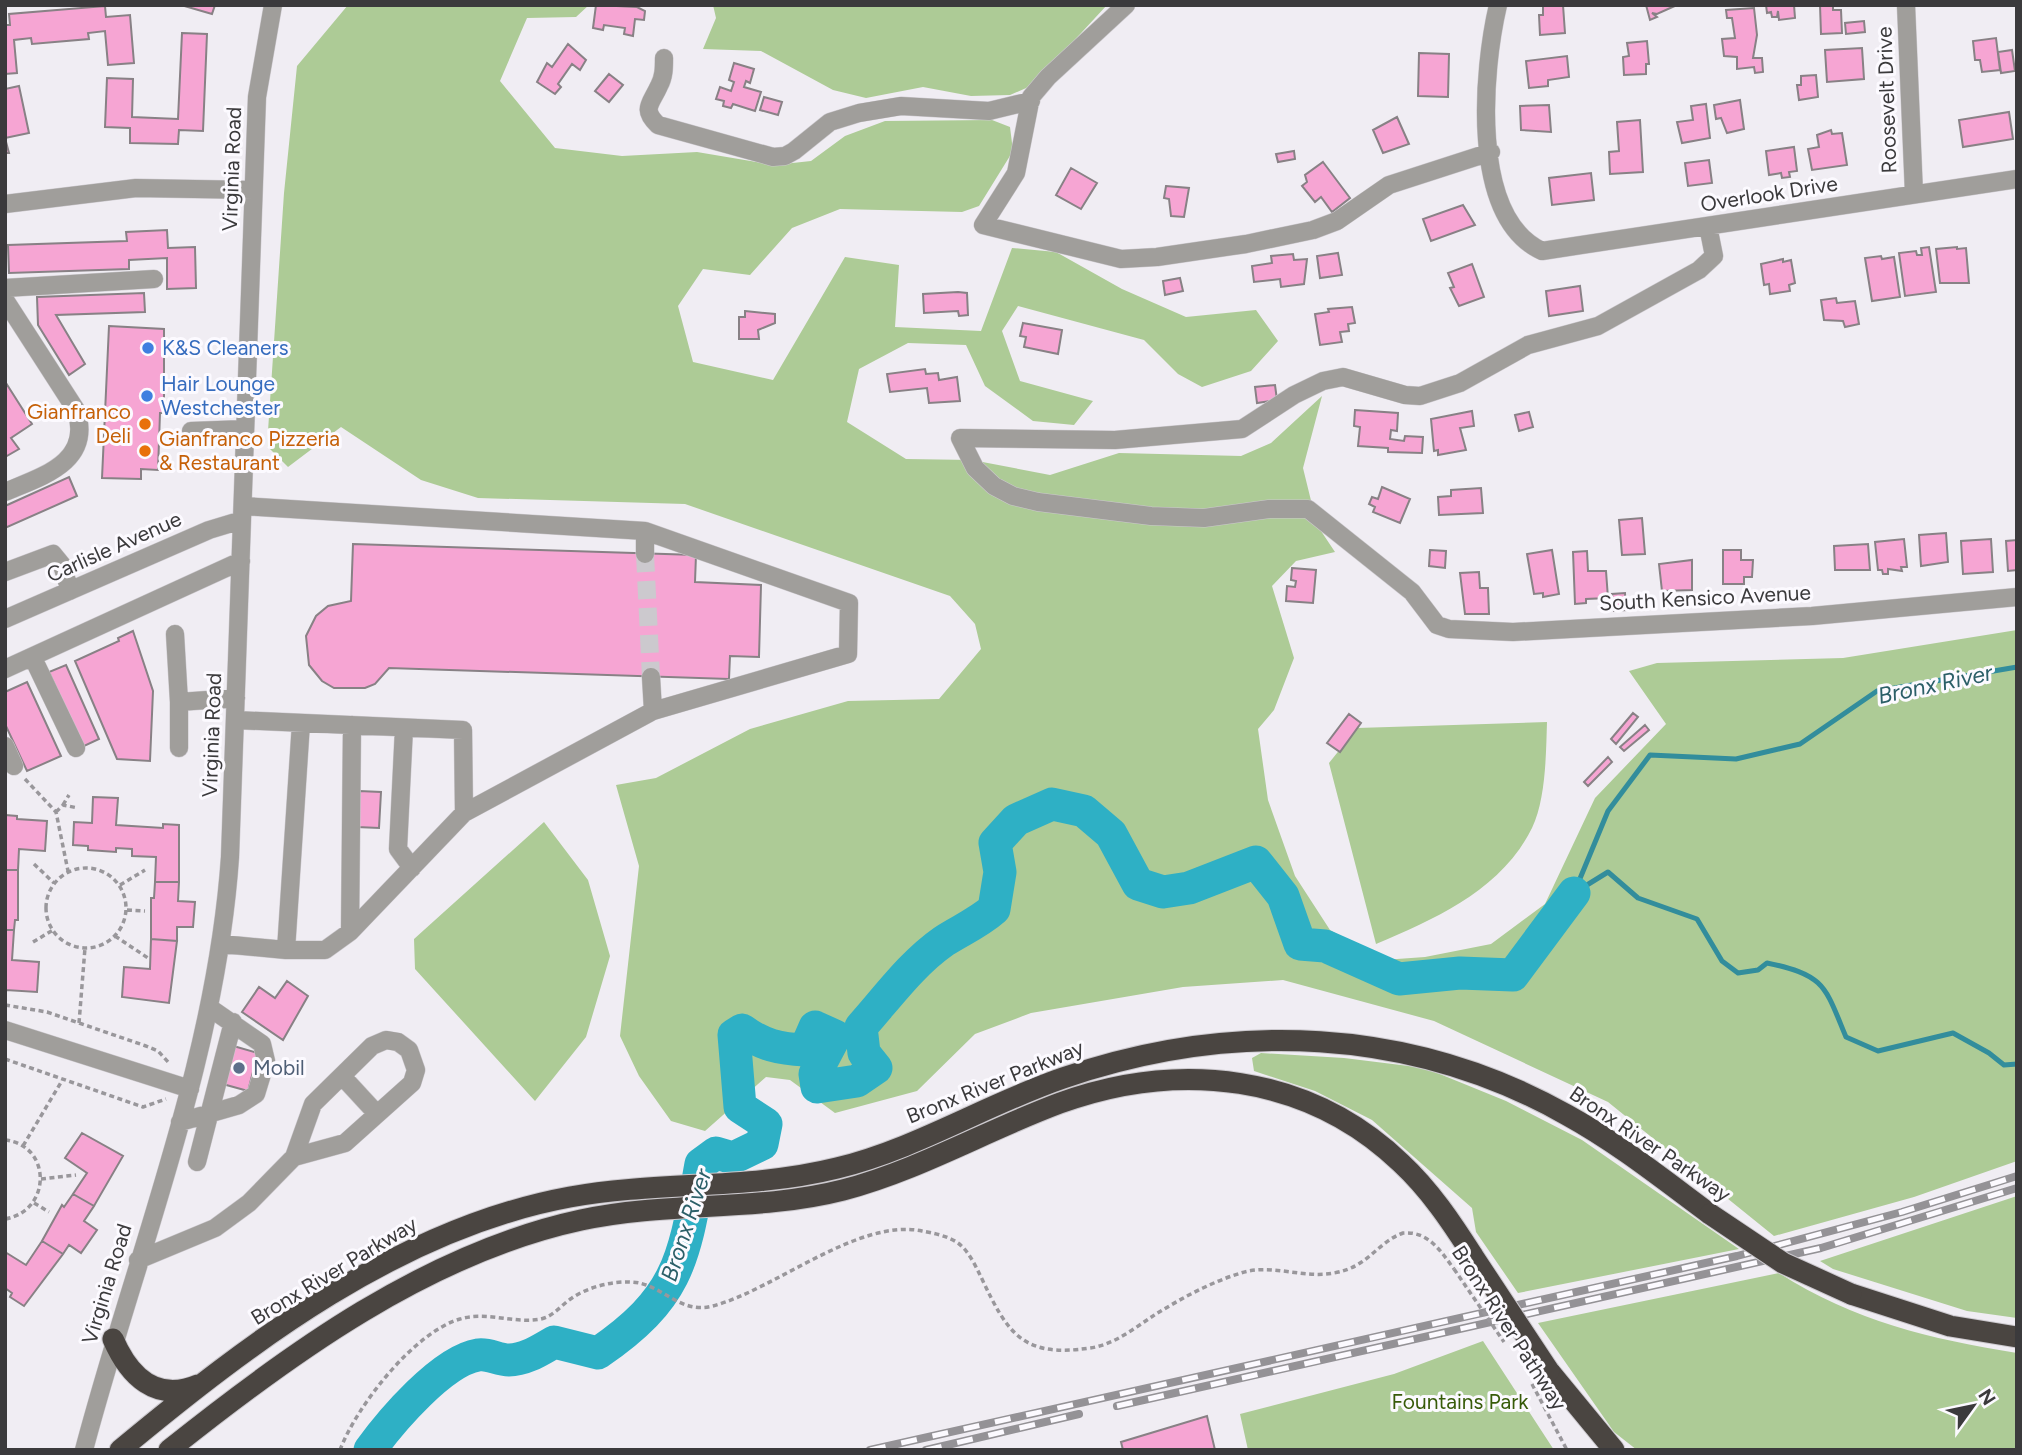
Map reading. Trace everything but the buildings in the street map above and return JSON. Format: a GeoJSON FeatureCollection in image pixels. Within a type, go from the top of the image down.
{"type":"FeatureCollection","features":[{"type":"Feature","properties":{"kind":"highway","name":"Bronx River Parkway"},"geometry":{"type":"LineString","coordinates":[[120,1450],[206,1382],[325,1300],[390,1262],[452,1232],[543,1202],[602,1191],[724,1185],[791,1178],[858,1163],[1033,1089],[1115,1062],[1200,1045],[1296,1039],[1393,1049],[1450,1064],[1499,1082],[1582,1123],[1783,1263],[1851,1294],[1934,1321],[2017,1336]]}},
{"type":"Feature","properties":{"kind":"highway","name":"Bronx River Parkway"},"geometry":{"type":"LineString","coordinates":[[169,1450],[303,1351],[361,1315],[442,1271],[548,1228],[615,1214],[788,1201],[873,1181],[1048,1108],[1096,1092],[1163,1079],[1213,1079],[1288,1094],[1332,1113],[1361,1131],[1413,1175],[1473,1256],[1555,1378],[1614,1450]]}},
{"type":"Feature","properties":{"kind":"highway"},"geometry":{"type":"LineString","coordinates":[[113,1339],[122,1360],[134,1377],[150,1387],[177,1391],[206,1382]]}},
{"type":"Feature","properties":{"kind":"highway"},"geometry":{"type":"LineString","coordinates":[[1555,1378],[1600,1450]]}},
{"type":"Feature","properties":{"kind":"street","name":"Virginia Road"},"geometry":{"type":"LineString","coordinates":[[84,1450],[113,1339],[190,1088],[210,1008],[222,944],[236,698],[257,97],[273,5]]}},
{"type":"Feature","properties":{"kind":"street"},"geometry":{"type":"LineString","coordinates":[[1126,5],[1048,77],[1031,101],[1016,173],[983,225],[1121,259],[1157,257],[1313,230],[1337,221],[1389,185],[1490,152],[1485,112],[1489,54],[1498,5]]}},
{"type":"Feature","properties":{"kind":"street","name":"Roosevelt Drive"},"geometry":{"type":"LineString","coordinates":[[1906,5],[1914,194]]}},
{"type":"Feature","properties":{"kind":"street"},"geometry":{"type":"LineString","coordinates":[[664,58],[664,75],[647,107],[648,115],[658,125],[772,157],[785,156],[794,151],[830,122],[859,113],[901,106],[989,111],[1031,101]]}},
{"type":"Feature","properties":{"kind":"street","name":"Overlook Drive"},"geometry":{"type":"LineString","coordinates":[[1490,152],[1500,203],[1512,225],[1542,251],[2017,180]]}},
{"type":"Feature","properties":{"kind":"street"},"geometry":{"type":"LineString","coordinates":[[5,204],[136,188],[253,190]]}},
{"type":"Feature","properties":{"kind":"street","name":"South Kensico Avenue"},"geometry":{"type":"LineString","coordinates":[[1708,226],[1714,256],[1699,270],[1598,326],[1528,345],[1460,383],[1420,396],[1405,395],[1343,377],[1323,381],[1294,395],[1242,429],[1115,440],[960,438],[975,468],[994,486],[1013,496],[1038,502],[1151,516],[1204,518],[1269,509],[1308,509],[1412,592],[1437,625],[1449,629],[1513,632],[1812,616],[2017,597]]}},
{"type":"Feature","properties":{"kind":"street"},"geometry":{"type":"LineString","coordinates":[[5,288],[154,279]]}},
{"type":"Feature","properties":{"kind":"street"},"geometry":{"type":"LineString","coordinates":[[5,300],[76,410],[81,429],[78,443],[68,460],[53,471],[5,492]]}},
{"type":"Feature","properties":{"kind":"street"},"geometry":{"type":"LineString","coordinates":[[191,431],[246,429]]}},
{"type":"Feature","properties":{"kind":"street"},"geometry":{"type":"LineString","coordinates":[[222,944],[286,950],[325,950],[350,932],[464,813],[653,711],[848,654],[849,603],[645,531],[243,513]]}},
{"type":"Feature","properties":{"kind":"street","name":"Carlisle Avenue"},"geometry":{"type":"LineString","coordinates":[[5,620],[243,513]]}},
{"type":"Feature","properties":{"kind":"street"},"geometry":{"type":"LineString","coordinates":[[645,531],[645,554]]}},
{"type":"Feature","properties":{"kind":"street"},"geometry":{"type":"LineString","coordinates":[[5,572],[53,554],[62,565],[71,591]]}},
{"type":"Feature","properties":{"kind":"street"},"geometry":{"type":"LineString","coordinates":[[5,669],[241,561]]}},
{"type":"Feature","properties":{"kind":"street"},"geometry":{"type":"LineString","coordinates":[[175,634],[179,748]]}},
{"type":"Feature","properties":{"kind":"street"},"geometry":{"type":"LineString","coordinates":[[33,658],[76,748]]}},
{"type":"Feature","properties":{"kind":"street"},"geometry":{"type":"LineString","coordinates":[[651,677],[653,711]]}},
{"type":"Feature","properties":{"kind":"street"},"geometry":{"type":"LineString","coordinates":[[179,702],[236,698]]}},
{"type":"Feature","properties":{"kind":"street"},"geometry":{"type":"LineString","coordinates":[[235,720],[463,730],[464,813]]}},
{"type":"Feature","properties":{"kind":"street"},"geometry":{"type":"LineString","coordinates":[[286,950],[301,723]]}},
{"type":"Feature","properties":{"kind":"street"},"geometry":{"type":"LineString","coordinates":[[350,932],[352,726]]}},
{"type":"Feature","properties":{"kind":"street"},"geometry":{"type":"LineString","coordinates":[[404,728],[398,849],[412,868]]}},
{"type":"Feature","properties":{"kind":"street"},"geometry":{"type":"LineString","coordinates":[[5,746],[18,771]]}},
{"type":"Feature","properties":{"kind":"street"},"geometry":{"type":"LineString","coordinates":[[180,1122],[239,1105],[256,1094],[267,1061],[262,1044],[210,1008]]}},
{"type":"Feature","properties":{"kind":"street"},"geometry":{"type":"LineString","coordinates":[[197,1162],[233,1022]]}},
{"type":"Feature","properties":{"kind":"street"},"geometry":{"type":"LineString","coordinates":[[5,1030],[190,1088]]}},
{"type":"Feature","properties":{"kind":"street"},"geometry":{"type":"LineString","coordinates":[[138,1260],[215,1228],[248,1203],[294,1157],[313,1104],[372,1046],[386,1040],[398,1042],[409,1049],[416,1070],[412,1083],[345,1143],[294,1157]]}},
{"type":"Feature","properties":{"kind":"street"},"geometry":{"type":"LineString","coordinates":[[342,1076],[377,1114]]}},
{"type":"Feature","properties":{"kind":"path"},"geometry":{"type":"LineString","coordinates":[[18,771],[56,812],[68,871]]}},
{"type":"Feature","properties":{"kind":"path"},"geometry":{"type":"LineString","coordinates":[[56,812],[69,795]]}},
{"type":"Feature","properties":{"kind":"path"},"geometry":{"type":"LineString","coordinates":[[63,805],[78,808]]}},
{"type":"Feature","properties":{"kind":"path"},"geometry":{"type":"LineString","coordinates":[[34,864],[54,883]]}},
{"type":"Feature","properties":{"kind":"path"},"geometry":{"type":"LineString","coordinates":[[81,867],[108,873],[120,885],[127,910],[124,922],[115,936],[107,943],[85,948],[69,944],[53,930],[46,915],[46,902],[54,883],[68,871],[81,867]]}},
{"type":"Feature","properties":{"kind":"path"},"geometry":{"type":"LineString","coordinates":[[120,885],[145,870]]}},
{"type":"Feature","properties":{"kind":"path"},"geometry":{"type":"LineString","coordinates":[[127,910],[145,911]]}},
{"type":"Feature","properties":{"kind":"path"},"geometry":{"type":"LineString","coordinates":[[33,942],[53,930]]}},
{"type":"Feature","properties":{"kind":"path"},"geometry":{"type":"LineString","coordinates":[[115,936],[148,958]]}},
{"type":"Feature","properties":{"kind":"path"},"geometry":{"type":"LineString","coordinates":[[79,1023],[85,948]]}},
{"type":"Feature","properties":{"kind":"path"},"geometry":{"type":"LineString","coordinates":[[23,1146],[64,1079]]}},
{"type":"Feature","properties":{"kind":"path"},"geometry":{"type":"LineString","coordinates":[[5,1140],[23,1146],[33,1155],[41,1179],[34,1203],[25,1212],[5,1219]]}},
{"type":"Feature","properties":{"kind":"path"},"geometry":{"type":"LineString","coordinates":[[41,1179],[76,1175]]}},
{"type":"Feature","properties":{"kind":"path"},"geometry":{"type":"LineString","coordinates":[[34,1203],[49,1212]]}},
{"type":"Feature","properties":{"kind":"path","name":"Bronx River Pathway"},"geometry":{"type":"LineString","coordinates":[[340,1450],[358,1413],[375,1391],[433,1334],[459,1319],[490,1315],[522,1319],[545,1318],[586,1291],[631,1282],[686,1307],[697,1309],[731,1300],[836,1249],[883,1231],[903,1228],[957,1242],[972,1260],[1014,1336],[1031,1345],[1052,1349],[1090,1348],[1112,1342],[1178,1301],[1241,1273],[1257,1269],[1317,1276],[1353,1269],[1403,1233],[1413,1232],[1426,1237],[1454,1269],[1509,1349]]}},
{"type":"Feature","properties":{"kind":"path","name":"Bronx River Pathway"},"geometry":{"type":"LineString","coordinates":[[1524,1373],[1567,1450]]}},
{"type":"Feature","properties":{"kind":"green space"},"geometry":{"type":"Polygon","coordinates":[[[348,5],[589,5],[576,17],[527,18],[500,81],[555,148],[622,156],[697,152],[774,165],[811,161],[845,136],[885,121],[992,120],[1010,127],[1013,151],[979,206],[962,212],[840,209],[792,228],[750,275],[703,269],[678,306],[693,362],[773,380],[845,257],[899,265],[895,327],[981,331],[1012,248],[1056,252],[1122,289],[1186,317],[1256,310],[1278,341],[1251,371],[1202,387],[1178,374],[1144,340],[1018,306],[1002,331],[1020,381],[1093,401],[1074,425],[1033,421],[985,386],[966,345],[908,343],[859,369],[847,422],[906,459],[972,460],[1050,475],[1119,453],[1241,456],[1271,443],[1322,396],[1303,468],[1317,525],[1335,552],[1296,561],[1272,586],[1294,658],[1274,710],[1258,729],[1268,800],[1295,876],[1330,930],[1383,960],[1425,957],[1491,944],[1545,904],[1595,798],[1666,724],[1629,671],[1657,663],[1843,658],[2017,630],[2017,1161],[1914,1197],[1774,1236],[1608,1102],[1434,1021],[1283,980],[1183,987],[1031,1013],[975,1034],[917,1091],[835,1113],[790,1080],[766,1077],[705,1131],[671,1121],[639,1076],[620,1036],[639,866],[616,785],[656,778],[750,729],[848,701],[939,699],[981,649],[975,624],[950,596],[685,504],[478,498],[421,480],[341,427],[288,467],[267,446],[284,193],[297,66],[348,5]]]}},
{"type":"Feature","properties":{"kind":"green space"},"geometry":{"type":"Polygon","coordinates":[[[713,5],[1107,5],[1033,85],[1010,95],[971,96],[923,87],[866,98],[833,90],[761,51],[703,49],[716,18],[713,5]]]}},
{"type":"Feature","properties":{"kind":"green space"},"geometry":{"type":"Polygon","coordinates":[[[1547,722],[1540,804],[1532,828],[1519,850],[1503,869],[1465,900],[1422,924],[1376,944],[1329,763],[1357,728],[1547,722]]]}},
{"type":"Feature","properties":{"kind":"green space"},"geometry":{"type":"Polygon","coordinates":[[[544,822],[588,880],[610,956],[586,1037],[535,1101],[415,969],[414,939],[544,822]]]}},
{"type":"Feature","properties":{"kind":"green space"},"geometry":{"type":"Polygon","coordinates":[[[1261,1053],[1344,1058],[1425,1068],[1506,1101],[1582,1140],[1739,1249],[1518,1293],[1476,1232],[1472,1208],[1372,1120],[1315,1091],[1254,1071],[1252,1058],[1261,1053]]]}},
{"type":"Feature","properties":{"kind":"green space"},"geometry":{"type":"Polygon","coordinates":[[[2017,1196],[2017,1318],[1967,1311],[1833,1269],[1820,1261],[2017,1196]]]}},
{"type":"Feature","properties":{"kind":"green space"},"geometry":{"type":"Polygon","coordinates":[[[1779,1273],[1807,1290],[1864,1316],[1923,1334],[2017,1353],[2017,1450],[1637,1450],[1614,1432],[1538,1323],[1779,1273]]]}},
{"type":"Feature","properties":{"kind":"green space","name":"Fountains Park"},"geometry":{"type":"Polygon","coordinates":[[[1483,1341],[1554,1450],[1248,1450],[1240,1414],[1394,1374],[1483,1341]]]}},
{"type":"Feature","properties":{"kind":"waterway","name":"Bronx River"},"geometry":{"type":"LineString","coordinates":[[1574,893],[1608,811],[1650,755],[1736,759],[1800,744],[1877,691],[2017,667]]}},
{"type":"Feature","properties":{"kind":"waterway","name":"Bronx River"},"geometry":{"type":"LineString","coordinates":[[370,1450],[418,1394],[449,1368],[464,1360],[478,1355],[515,1360],[554,1342],[598,1353],[647,1313],[663,1293],[683,1250],[701,1164],[716,1153],[733,1158],[762,1144],[766,1124],[740,1107],[734,1035],[742,1030],[772,1045],[805,1050],[815,1027],[835,1036],[815,1074],[817,1087],[857,1081],[876,1068],[864,1053],[861,1027],[932,950],[994,909],[1000,872],[995,843],[1016,820],[1052,804],[1084,811],[1111,834],[1138,884],[1163,892],[1189,888],[1256,862],[1283,896],[1300,944],[1325,946],[1399,979],[1460,973],[1513,975],[1574,893]]}},
{"type":"Feature","properties":{"kind":"waterway","name":"Bronx River"},"geometry":{"type":"LineString","coordinates":[[1574,893],[1608,872],[1638,898],[1697,919],[1722,961],[1738,973],[1758,970],[1767,963],[1812,979],[1827,995],[1846,1037],[1878,1051],[1953,1033],[1989,1053],[2004,1065],[2017,1064]]}},
{"type":"Feature","properties":{"kind":"tunnel"},"geometry":{"type":"LineString","coordinates":[[645,554],[651,677]]}},
{"type":"Feature","properties":{"kind":"railway"},"geometry":{"type":"LineString","coordinates":[[870,1450],[1737,1256],[1902,1212],[2017,1176]]}},
{"type":"Feature","properties":{"kind":"railway"},"geometry":{"type":"LineString","coordinates":[[1117,1406],[1821,1248],[2017,1188]]}},
{"type":"Feature","properties":{"kind":"railway"},"geometry":{"type":"LineString","coordinates":[[926,1450],[1079,1414]]}},
{"type":"Feature","properties":{"kind":"place","name":"K&S Cleaners"},"geometry":{"type":"Point","coordinates":[148,348]}},
{"type":"Feature","properties":{"kind":"place","name":"Hair Lounge Westchester"},"geometry":{"type":"Point","coordinates":[147,396]}},
{"type":"Feature","properties":{"kind":"place","name":"Gianfranco Deli"},"geometry":{"type":"Point","coordinates":[145,424]}},
{"type":"Feature","properties":{"kind":"place","name":"Gianfranco Pizzeria & Restaurant"},"geometry":{"type":"Point","coordinates":[145,451]}},
{"type":"Feature","properties":{"kind":"place","name":"Mobil"},"geometry":{"type":"Point","coordinates":[239,1068]}}]}
